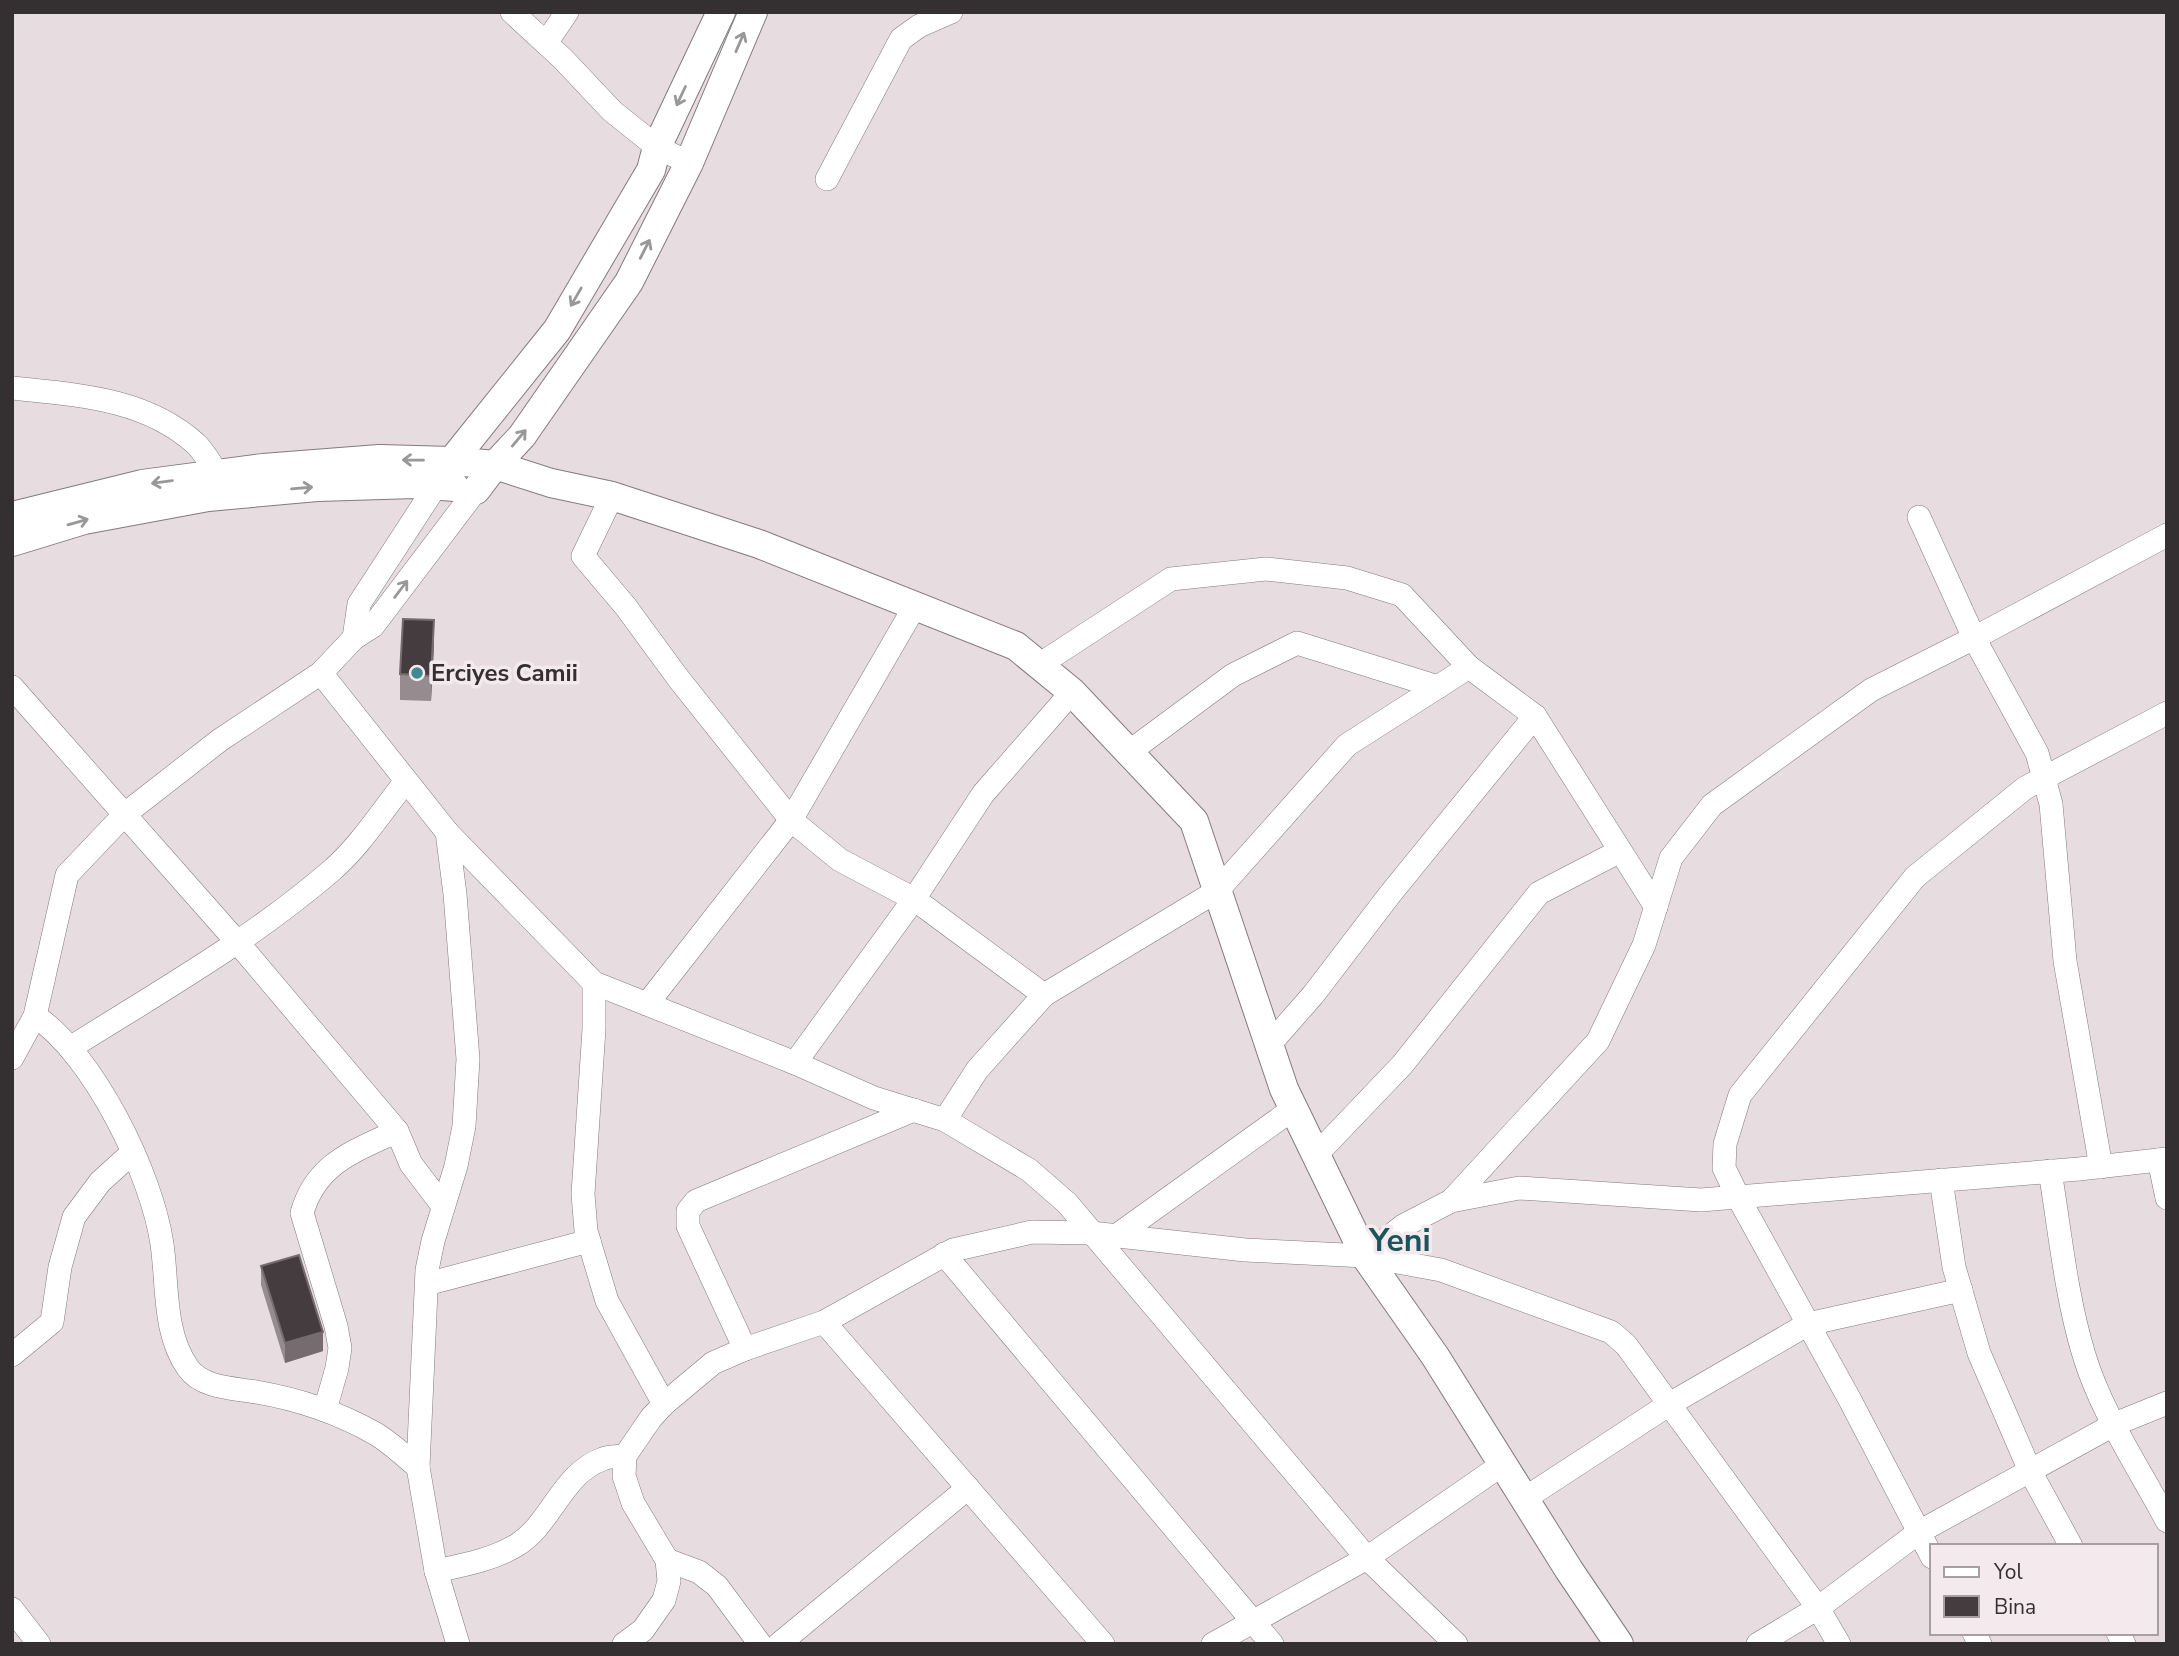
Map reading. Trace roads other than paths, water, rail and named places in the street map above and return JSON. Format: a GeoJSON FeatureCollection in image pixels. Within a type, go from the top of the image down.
{"type":"FeatureCollection","features":[{"type":"Feature","properties":{"kind":"street"},"geometry":{"type":"LineString","coordinates":[[512,12],[612,111],[657,147],[689,163]]}},
{"type":"Feature","properties":{"kind":"street"},"geometry":{"type":"LineString","coordinates":[[546,43],[567,12]]}},
{"type":"Feature","properties":{"kind":"street"},"geometry":{"type":"LineString","coordinates":[[354,638],[359,604],[445,472],[557,330],[651,170],[657,147],[720,12]]}},
{"type":"Feature","properties":{"kind":"street"},"geometry":{"type":"LineString","coordinates":[[12,1058],[35,1016],[67,875],[125,814],[220,740],[321,673],[354,638],[373,626],[495,464],[528,427],[629,282],[689,163],[753,12]]}},
{"type":"Feature","properties":{"kind":"street"},"geometry":{"type":"LineString","coordinates":[[827,179],[901,38],[919,26],[951,12]]}},
{"type":"Feature","properties":{"kind":"street"},"geometry":{"type":"LineString","coordinates":[[12,388],[94,396],[134,407],[170,426],[198,446],[223,485]]}},
{"type":"Feature","properties":{"kind":"street"},"geometry":{"type":"LineString","coordinates":[[12,542],[84,520],[163,504],[223,485],[379,459],[445,472],[476,490],[551,483]]}},
{"type":"Feature","properties":{"kind":"street"},"geometry":{"type":"LineString","coordinates":[[445,472],[495,464],[551,483],[612,496],[759,544],[1016,646],[1072,692],[1194,821],[1284,1089],[1365,1256],[1435,1356],[1619,1644]]}},
{"type":"Feature","properties":{"kind":"street"},"geometry":{"type":"LineString","coordinates":[[12,516],[142,484],[223,485]]}},
{"type":"Feature","properties":{"kind":"street"},"geometry":{"type":"LineString","coordinates":[[612,496],[583,556],[626,607],[678,678],[791,820],[840,860],[914,899],[1044,995]]}},
{"type":"Feature","properties":{"kind":"street"},"geometry":{"type":"LineString","coordinates":[[1919,517],[1974,638],[2037,753],[2051,804],[2066,961],[2101,1167]]}},
{"type":"Feature","properties":{"kind":"street"},"geometry":{"type":"LineString","coordinates":[[1451,1201],[1598,1041],[1644,945],[1671,858],[1712,805],[1871,690],[2167,535]]}},
{"type":"Feature","properties":{"kind":"street"},"geometry":{"type":"LineString","coordinates":[[1039,665],[1171,579],[1266,569],[1347,578],[1402,595],[1469,667],[1535,716],[1656,907]]}},
{"type":"Feature","properties":{"kind":"street"},"geometry":{"type":"LineString","coordinates":[[647,1004],[791,820],[915,606]]}},
{"type":"Feature","properties":{"kind":"street"},"geometry":{"type":"LineString","coordinates":[[1129,752],[1233,675],[1297,643],[1438,687]]}},
{"type":"Feature","properties":{"kind":"street"},"geometry":{"type":"LineString","coordinates":[[945,1120],[977,1070],[1044,995],[1217,891],[1347,745],[1469,667]]}},
{"type":"Feature","properties":{"kind":"street"},"geometry":{"type":"LineString","coordinates":[[321,673],[447,832],[594,983],[795,1063],[874,1098],[945,1120],[1029,1170],[1067,1203],[1367,1558],[1456,1644]]}},
{"type":"Feature","properties":{"kind":"street"},"geometry":{"type":"LineString","coordinates":[[12,687],[238,943],[397,1131],[411,1164],[443,1206]]}},
{"type":"Feature","properties":{"kind":"street"},"geometry":{"type":"LineString","coordinates":[[795,1063],[914,899],[983,794],[1072,692]]}},
{"type":"Feature","properties":{"kind":"street"},"geometry":{"type":"LineString","coordinates":[[1930,1553],[1738,1197],[1724,1168],[1725,1144],[1740,1095],[1915,877],[2025,788],[2167,713]]}},
{"type":"Feature","properties":{"kind":"street"},"geometry":{"type":"LineString","coordinates":[[1269,1045],[1313,995],[1391,893],[1535,716]]}},
{"type":"Feature","properties":{"kind":"street"},"geometry":{"type":"LineString","coordinates":[[70,1048],[238,943],[332,870],[406,781]]}},
{"type":"Feature","properties":{"kind":"street"},"geometry":{"type":"LineString","coordinates":[[447,832],[456,894],[468,1059],[464,1126],[456,1166],[433,1241],[427,1284],[418,1466],[436,1571],[458,1644]]}},
{"type":"Feature","properties":{"kind":"street"},"geometry":{"type":"LineString","coordinates":[[1316,1155],[1402,1065],[1539,893],[1620,851]]}},
{"type":"Feature","properties":{"kind":"street"},"geometry":{"type":"LineString","coordinates":[[594,983],[594,1029],[583,1194],[589,1241],[607,1301],[664,1404]]}},
{"type":"Feature","properties":{"kind":"street"},"geometry":{"type":"LineString","coordinates":[[35,1016],[50,1026],[70,1048],[115,1113],[144,1178],[162,1242],[174,1345],[188,1368],[197,1378],[222,1386],[273,1395],[325,1410],[377,1435],[418,1466]]}},
{"type":"Feature","properties":{"kind":"street"},"geometry":{"type":"LineString","coordinates":[[1116,1236],[1293,1109]]}},
{"type":"Feature","properties":{"kind":"street"},"geometry":{"type":"LineString","coordinates":[[745,1349],[688,1226],[688,1211],[696,1201],[914,1110]]}},
{"type":"Feature","properties":{"kind":"street"},"geometry":{"type":"LineString","coordinates":[[325,1410],[340,1348],[336,1326],[302,1213],[307,1196],[319,1176],[353,1152],[397,1131]]}},
{"type":"Feature","properties":{"kind":"street"},"geometry":{"type":"LineString","coordinates":[[12,1355],[52,1322],[60,1267],[74,1217],[100,1182],[132,1153]]}},
{"type":"Feature","properties":{"kind":"street"},"geometry":{"type":"LineString","coordinates":[[1365,1256],[1403,1226],[1451,1201],[1519,1188],[1701,1200],[2163,1160],[2167,1198]]}},
{"type":"Feature","properties":{"kind":"street"},"geometry":{"type":"LineString","coordinates":[[2050,1171],[2083,1354],[2096,1388],[2167,1521]]}},
{"type":"Feature","properties":{"kind":"street"},"geometry":{"type":"LineString","coordinates":[[1941,1180],[1954,1267],[1979,1353],[2030,1471],[2070,1544]]}},
{"type":"Feature","properties":{"kind":"street"},"geometry":{"type":"LineString","coordinates":[[624,1644],[643,1630],[664,1600],[669,1581],[667,1560],[633,1503],[624,1476],[625,1456],[635,1438],[664,1404],[713,1363],[824,1322],[944,1254],[1032,1232],[1091,1233],[1245,1250],[1365,1256],[1441,1270],[1611,1332],[1626,1345],[1818,1608],[1839,1644]]}},
{"type":"Feature","properties":{"kind":"street"},"geometry":{"type":"LineString","coordinates":[[427,1284],[589,1241]]}},
{"type":"Feature","properties":{"kind":"street"},"geometry":{"type":"LineString","coordinates":[[944,1254],[1272,1644]]}},
{"type":"Feature","properties":{"kind":"street"},"geometry":{"type":"LineString","coordinates":[[1524,1499],[1668,1405],[1808,1324],[1961,1290]]}},
{"type":"Feature","properties":{"kind":"street"},"geometry":{"type":"LineString","coordinates":[[824,1322],[1103,1644]]}},
{"type":"Feature","properties":{"kind":"street"},"geometry":{"type":"LineString","coordinates":[[1758,1644],[1818,1608],[1919,1532],[2115,1424],[2167,1402]]}},
{"type":"Feature","properties":{"kind":"street"},"geometry":{"type":"LineString","coordinates":[[436,1571],[482,1562],[518,1544],[536,1528],[566,1486],[584,1470],[604,1458],[625,1456]]}},
{"type":"Feature","properties":{"kind":"street"},"geometry":{"type":"LineString","coordinates":[[1213,1644],[1367,1558],[1503,1464]]}},
{"type":"Feature","properties":{"kind":"street"},"geometry":{"type":"LineString","coordinates":[[779,1644],[968,1488]]}},
{"type":"Feature","properties":{"kind":"street"},"geometry":{"type":"LineString","coordinates":[[667,1560],[699,1572],[718,1586],[760,1644]]}},
{"type":"Feature","properties":{"kind":"street"},"geometry":{"type":"LineString","coordinates":[[12,1609],[39,1644]]}},
{"type":"Feature","properties":{"kind":"place","name":"Erciyes Camii"},"geometry":{"type":"Point","coordinates":[417,673]}},
{"type":"Feature","properties":{"kind":"district","name":"Yeni"},"geometry":{"type":"Point","coordinates":[1400,1240]}}]}
